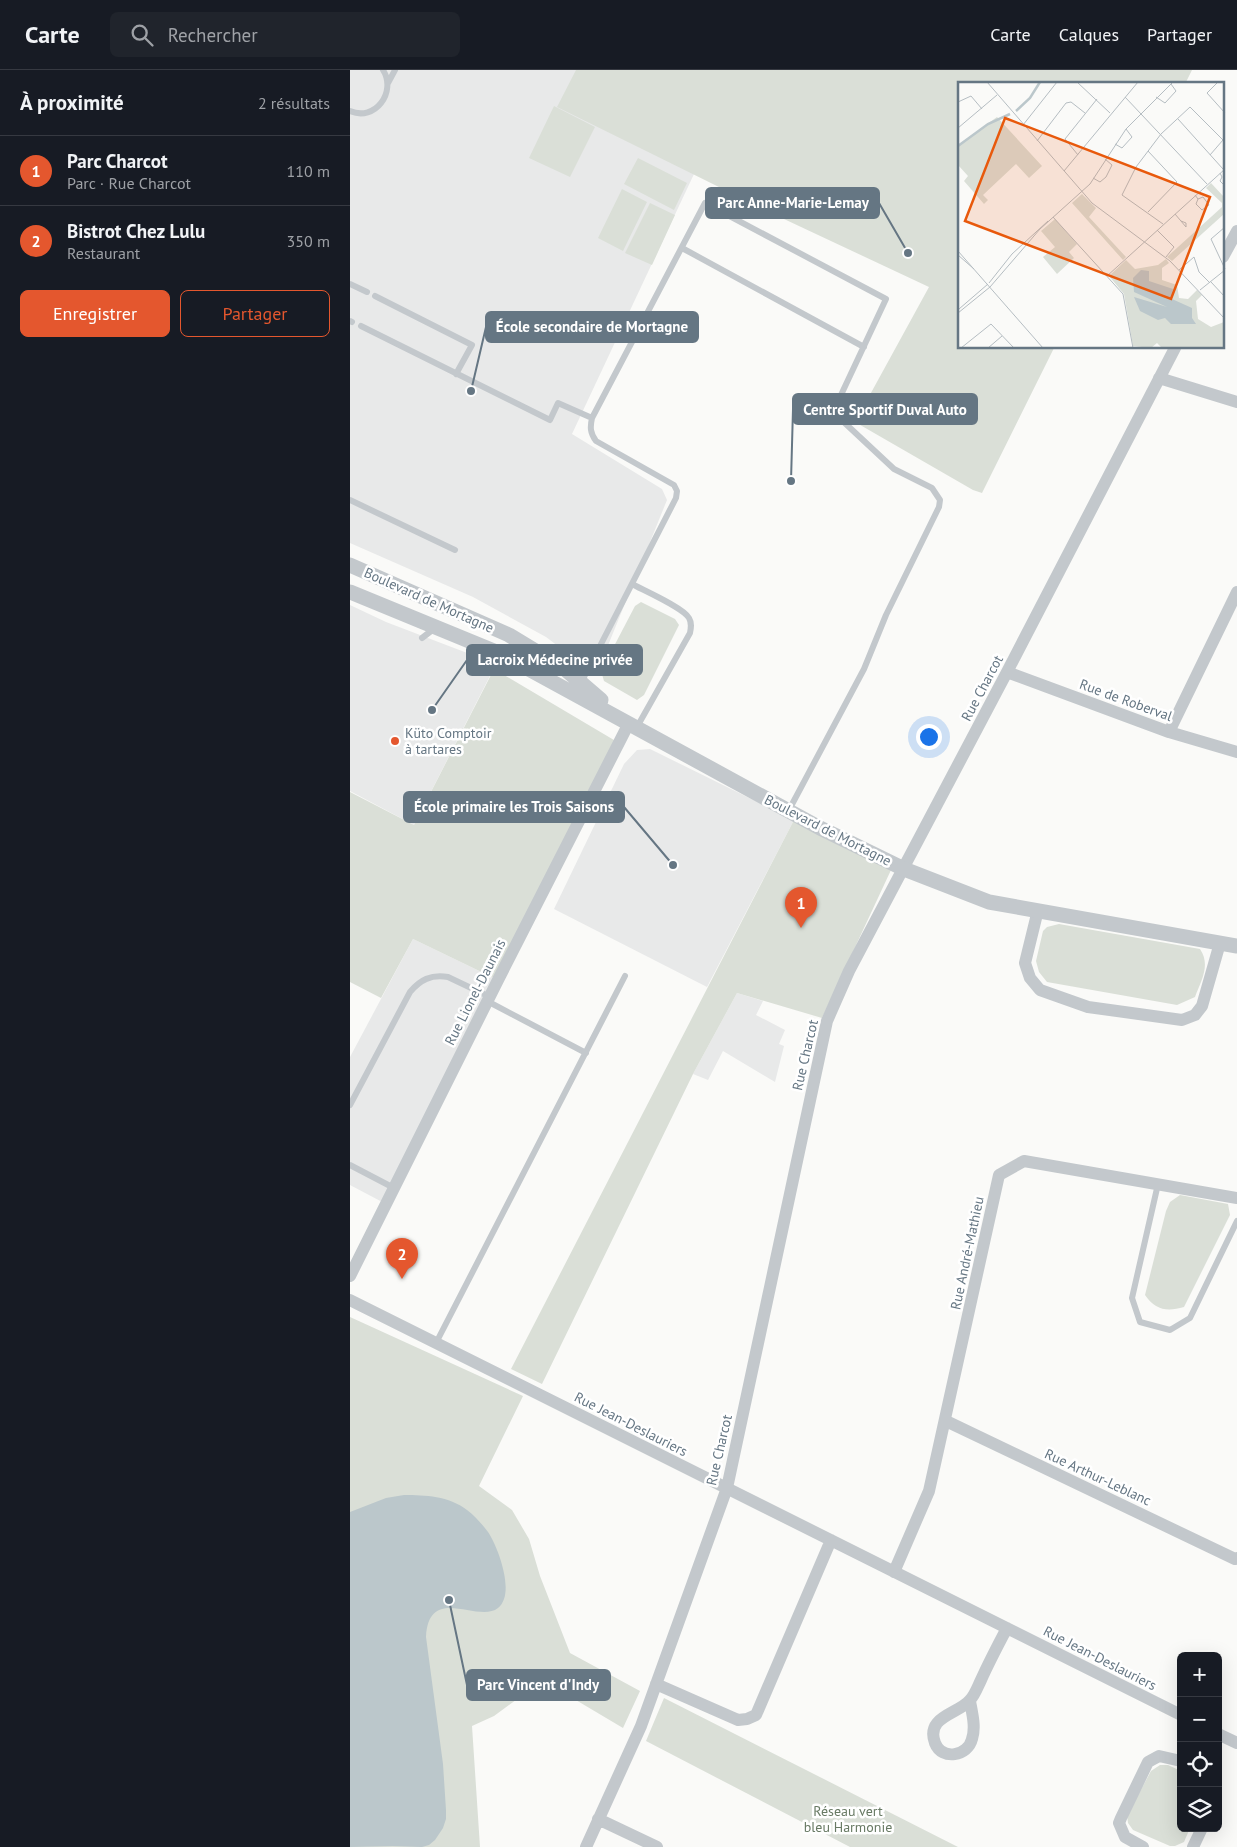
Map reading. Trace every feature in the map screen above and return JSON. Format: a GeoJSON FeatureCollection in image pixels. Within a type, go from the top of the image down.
{"type":"FeatureCollection","features":[{"type":"Feature","properties":{"kind":"street"},"geometry":{"type":"LineString","coordinates":[[1224,255],[1237,231]]}},
{"type":"Feature","properties":{"kind":"street","name":"Rue Charcot"},"geometry":{"type":"LineString","coordinates":[[586,1847],[641,1726],[727,1488],[828,1021],[849,971],[1174,349]]}},
{"type":"Feature","properties":{"kind":"street"},"geometry":{"type":"LineString","coordinates":[[1159,378],[1237,402]]}},
{"type":"Feature","properties":{"kind":"street","name":"Boulevard de Mortagne"},"geometry":{"type":"LineString","coordinates":[[350,565],[509,635],[565,669],[580,684],[633,725]]}},
{"type":"Feature","properties":{"kind":"street","name":"Boulevard de Mortagne"},"geometry":{"type":"LineString","coordinates":[[350,592],[501,654],[788,810],[904,869],[989,902],[1237,946]]}},
{"type":"Feature","properties":{"kind":"street"},"geometry":{"type":"LineString","coordinates":[[1169,732],[1237,592]]}},
{"type":"Feature","properties":{"kind":"street","name":"Rue de Roberval"},"geometry":{"type":"LineString","coordinates":[[1007,672],[1169,732],[1237,752]]}},
{"type":"Feature","properties":{"kind":"street","name":"Rue Lionel-Daunais"},"geometry":{"type":"LineString","coordinates":[[350,1276],[488,999],[633,725]]}},
{"type":"Feature","properties":{"kind":"street"},"geometry":{"type":"LineString","coordinates":[[1038,910],[1025,963],[1030,978],[1040,990],[1088,1007],[1182,1020],[1195,1015],[1202,1006],[1220,942]]}},
{"type":"Feature","properties":{"kind":"street","name":"Rue André-Mathieu"},"geometry":{"type":"LineString","coordinates":[[894,1572],[929,1491],[999,1175],[1024,1161],[1237,1198]]}},
{"type":"Feature","properties":{"kind":"street","name":"Rue Jean-Deslauriers"},"geometry":{"type":"LineString","coordinates":[[350,1300],[1177,1713]]}},
{"type":"Feature","properties":{"kind":"street","name":"Rue Arthur-Leblanc"},"geometry":{"type":"LineString","coordinates":[[946,1421],[1235,1559],[1237,1558]]}},
{"type":"Feature","properties":{"kind":"street"},"geometry":{"type":"LineString","coordinates":[[656,1684],[738,1720],[747,1720],[756,1716],[831,1540]]}},
{"type":"Feature","properties":{"kind":"street"},"geometry":{"type":"LineString","coordinates":[[970,1701],[1006,1628]]}},
{"type":"Feature","properties":{"kind":"street"},"geometry":{"type":"LineString","coordinates":[[1222,1736],[1237,1744]]}},
{"type":"Feature","properties":{"kind":"street"},"geometry":{"type":"LineString","coordinates":[[1143,1847],[1125,1837],[1119,1823],[1120,1818],[1148,1762],[1159,1756],[1177,1760]]}},
{"type":"Feature","properties":{"kind":"street"},"geometry":{"type":"LineString","coordinates":[[598,1820],[657,1847]]}},
{"type":"Feature","properties":{"kind":"street"},"geometry":{"type":"LineString","coordinates":[[1193,1847],[1200,1832]]}},
{"type":"Feature","properties":{"kind":"lane"},"geometry":{"type":"LineString","coordinates":[[383,70],[388,83]]}},
{"type":"Feature","properties":{"kind":"lane"},"geometry":{"type":"LineString","coordinates":[[350,111],[363,113],[372,111],[379,106],[385,99],[388,83],[395,70]]}},
{"type":"Feature","properties":{"kind":"lane"},"geometry":{"type":"LineString","coordinates":[[580,684],[676,498],[677,491],[674,485],[665,478],[596,441],[590,429],[592,418],[705,203],[886,299],[832,412],[894,469],[932,488],[940,500],[940,508],[886,615],[864,669],[788,810]]}},
{"type":"Feature","properties":{"kind":"lane"},"geometry":{"type":"LineString","coordinates":[[682,248],[864,347]]}},
{"type":"Feature","properties":{"kind":"lane"},"geometry":{"type":"LineString","coordinates":[[350,284],[367,292]]}},
{"type":"Feature","properties":{"kind":"lane"},"geometry":{"type":"LineString","coordinates":[[375,296],[472,345],[456,374]]}},
{"type":"Feature","properties":{"kind":"lane"},"geometry":{"type":"LineString","coordinates":[[361,326],[550,420],[558,403],[592,418]]}},
{"type":"Feature","properties":{"kind":"lane"},"geometry":{"type":"LineString","coordinates":[[350,500],[455,550]]}},
{"type":"Feature","properties":{"kind":"lane"},"geometry":{"type":"LineString","coordinates":[[632,584],[682,611],[691,620],[692,626],[690,633],[633,725]]}},
{"type":"Feature","properties":{"kind":"lane"},"geometry":{"type":"LineString","coordinates":[[422,638],[436,627]]}},
{"type":"Feature","properties":{"kind":"lane"},"geometry":{"type":"LineString","coordinates":[[350,1105],[410,992],[425,979],[440,976],[448,977],[586,1052]]}},
{"type":"Feature","properties":{"kind":"lane"},"geometry":{"type":"LineString","coordinates":[[436,1343],[625,976]]}},
{"type":"Feature","properties":{"kind":"lane"},"geometry":{"type":"LineString","coordinates":[[350,1165],[394,1188]]}},
{"type":"Feature","properties":{"kind":"lane"},"geometry":{"type":"LineString","coordinates":[[1158,1184],[1132,1298],[1140,1322],[1170,1330],[1190,1318],[1237,1222]]}},
{"type":"Feature","properties":{"kind":"shaded area"},"geometry":{"type":"Polygon","coordinates":[[[350,70],[1046,70],[972,82],[958,82],[958,85],[694,174],[572,434],[662,489],[667,500],[596,675],[546,637],[473,597],[350,543],[350,70]]]}},
{"type":"Feature","properties":{"kind":"shaded area"},"geometry":{"type":"Polygon","coordinates":[[[350,605],[386,622],[496,664],[414,825],[350,791],[350,605]]]}},
{"type":"Feature","properties":{"kind":"shaded area"},"geometry":{"type":"Polygon","coordinates":[[[650,749],[794,820],[707,987],[554,909],[624,764],[637,750],[650,749]]]}},
{"type":"Feature","properties":{"kind":"shaded area"},"geometry":{"type":"Polygon","coordinates":[[[413,939],[498,980],[386,1204],[350,1185],[350,1057],[413,939]]]}},
{"type":"Feature","properties":{"kind":"shaded area"},"geometry":{"type":"Polygon","coordinates":[[[737,993],[763,1001],[756,1015],[785,1030],[779,1044],[784,1046],[775,1082],[723,1051],[708,1080],[693,1074],[737,993]]]}},
{"type":"Feature","properties":{"kind":"shaded area"},"geometry":{"type":"Polygon","coordinates":[[[404,1495],[445,1499],[460,1505],[476,1517],[488,1532],[496,1548],[504,1570],[505,1592],[503,1601],[498,1608],[489,1612],[445,1608],[436,1612],[429,1621],[426,1637],[443,1764],[446,1819],[443,1828],[435,1840],[429,1845],[422,1847],[350,1847],[350,1512],[386,1498],[404,1495]]]}},
{"type":"Feature","properties":{"kind":"green space"},"geometry":{"type":"Polygon","coordinates":[[[576,70],[1192,70],[1186,82],[958,82],[958,349],[1054,349],[982,493],[973,490],[855,422],[929,287],[784,219],[557,107],[576,70]]]}},
{"type":"Feature","properties":{"kind":"green space"},"geometry":{"type":"Polygon","coordinates":[[[554,106],[595,127],[570,177],[529,158],[554,106]]]}},
{"type":"Feature","properties":{"kind":"green space"},"geometry":{"type":"Polygon","coordinates":[[[638,158],[687,183],[674,210],[624,184],[638,158]]]}},
{"type":"Feature","properties":{"kind":"green space"},"geometry":{"type":"Polygon","coordinates":[[[622,189],[647,202],[623,251],[598,238],[622,189]]]}},
{"type":"Feature","properties":{"kind":"green space"},"geometry":{"type":"Polygon","coordinates":[[[650,203],[675,215],[652,265],[625,253],[650,203]]]}},
{"type":"Feature","properties":{"kind":"green space"},"geometry":{"type":"Polygon","coordinates":[[[641,602],[675,619],[679,625],[644,695],[637,700],[604,681],[601,671],[635,606],[641,602]]]}},
{"type":"Feature","properties":{"kind":"green space"},"geometry":{"type":"Polygon","coordinates":[[[494,669],[619,743],[498,980],[413,939],[381,998],[350,982],[350,792],[414,825],[494,669]]]}},
{"type":"Feature","properties":{"kind":"green space"},"geometry":{"type":"Polygon","coordinates":[[[794,820],[891,870],[822,1018],[737,993],[693,1074],[542,1384],[511,1369],[794,820]]]}},
{"type":"Feature","properties":{"kind":"green space"},"geometry":{"type":"Polygon","coordinates":[[[1059,924],[1200,949],[1205,961],[1205,967],[1195,997],[1177,1005],[1047,982],[1039,972],[1036,961],[1043,931],[1047,927],[1059,924]]]}},
{"type":"Feature","properties":{"kind":"green space"},"geometry":{"type":"Polygon","coordinates":[[[1180,1195],[1228,1204],[1230,1215],[1184,1307],[1167,1309],[1157,1307],[1145,1295],[1166,1211],[1170,1202],[1180,1195]]]}},
{"type":"Feature","properties":{"kind":"green space"},"geometry":{"type":"Polygon","coordinates":[[[350,1317],[523,1396],[479,1486],[512,1510],[529,1539],[540,1576],[570,1653],[640,1691],[623,1728],[559,1690],[520,1697],[494,1716],[472,1726],[480,1847],[350,1847],[350,1317]]]}},
{"type":"Feature","properties":{"kind":"green space","name":"Réseau vert bleu Harmonie"},"geometry":{"type":"Polygon","coordinates":[[[664,1698],[958,1847],[850,1847],[646,1741],[664,1698]]]}},
{"type":"Feature","properties":{"kind":"green space"},"geometry":{"type":"Polygon","coordinates":[[[1160,1765],[1168,1765],[1177,1769],[1177,1832],[1188,1832],[1184,1842],[1175,1846],[1170,1846],[1133,1830],[1128,1823],[1127,1816],[1151,1771],[1160,1765]]]}},
{"type":"Feature","properties":{"kind":"place","name":"Parc Anne-Marie-Lemay"},"geometry":{"type":"Point","coordinates":[908,253]}},
{"type":"Feature","properties":{"kind":"place","name":"École secondaire de Mortagne"},"geometry":{"type":"Point","coordinates":[471,391]}},
{"type":"Feature","properties":{"kind":"place","name":"Centre Sportif Duval Auto"},"geometry":{"type":"Point","coordinates":[791,481]}},
{"type":"Feature","properties":{"kind":"place","name":"Lacroix Médecine privée"},"geometry":{"type":"Point","coordinates":[432,710]}},
{"type":"Feature","properties":{"kind":"place","name":"Küto Comptoir à tartares"},"geometry":{"type":"Point","coordinates":[395,741]}},
{"type":"Feature","properties":{"kind":"place","name":"École primaire les Trois Saisons"},"geometry":{"type":"Point","coordinates":[673,865]}},
{"type":"Feature","properties":{"kind":"place","name":"Parc Charcot"},"geometry":{"type":"Point","coordinates":[801,928]}},
{"type":"Feature","properties":{"kind":"place","name":"Bistrot Chez Lulu"},"geometry":{"type":"Point","coordinates":[402,1279]}},
{"type":"Feature","properties":{"kind":"place","name":"Parc Vincent d'Indy"},"geometry":{"type":"Point","coordinates":[449,1600]}}]}
